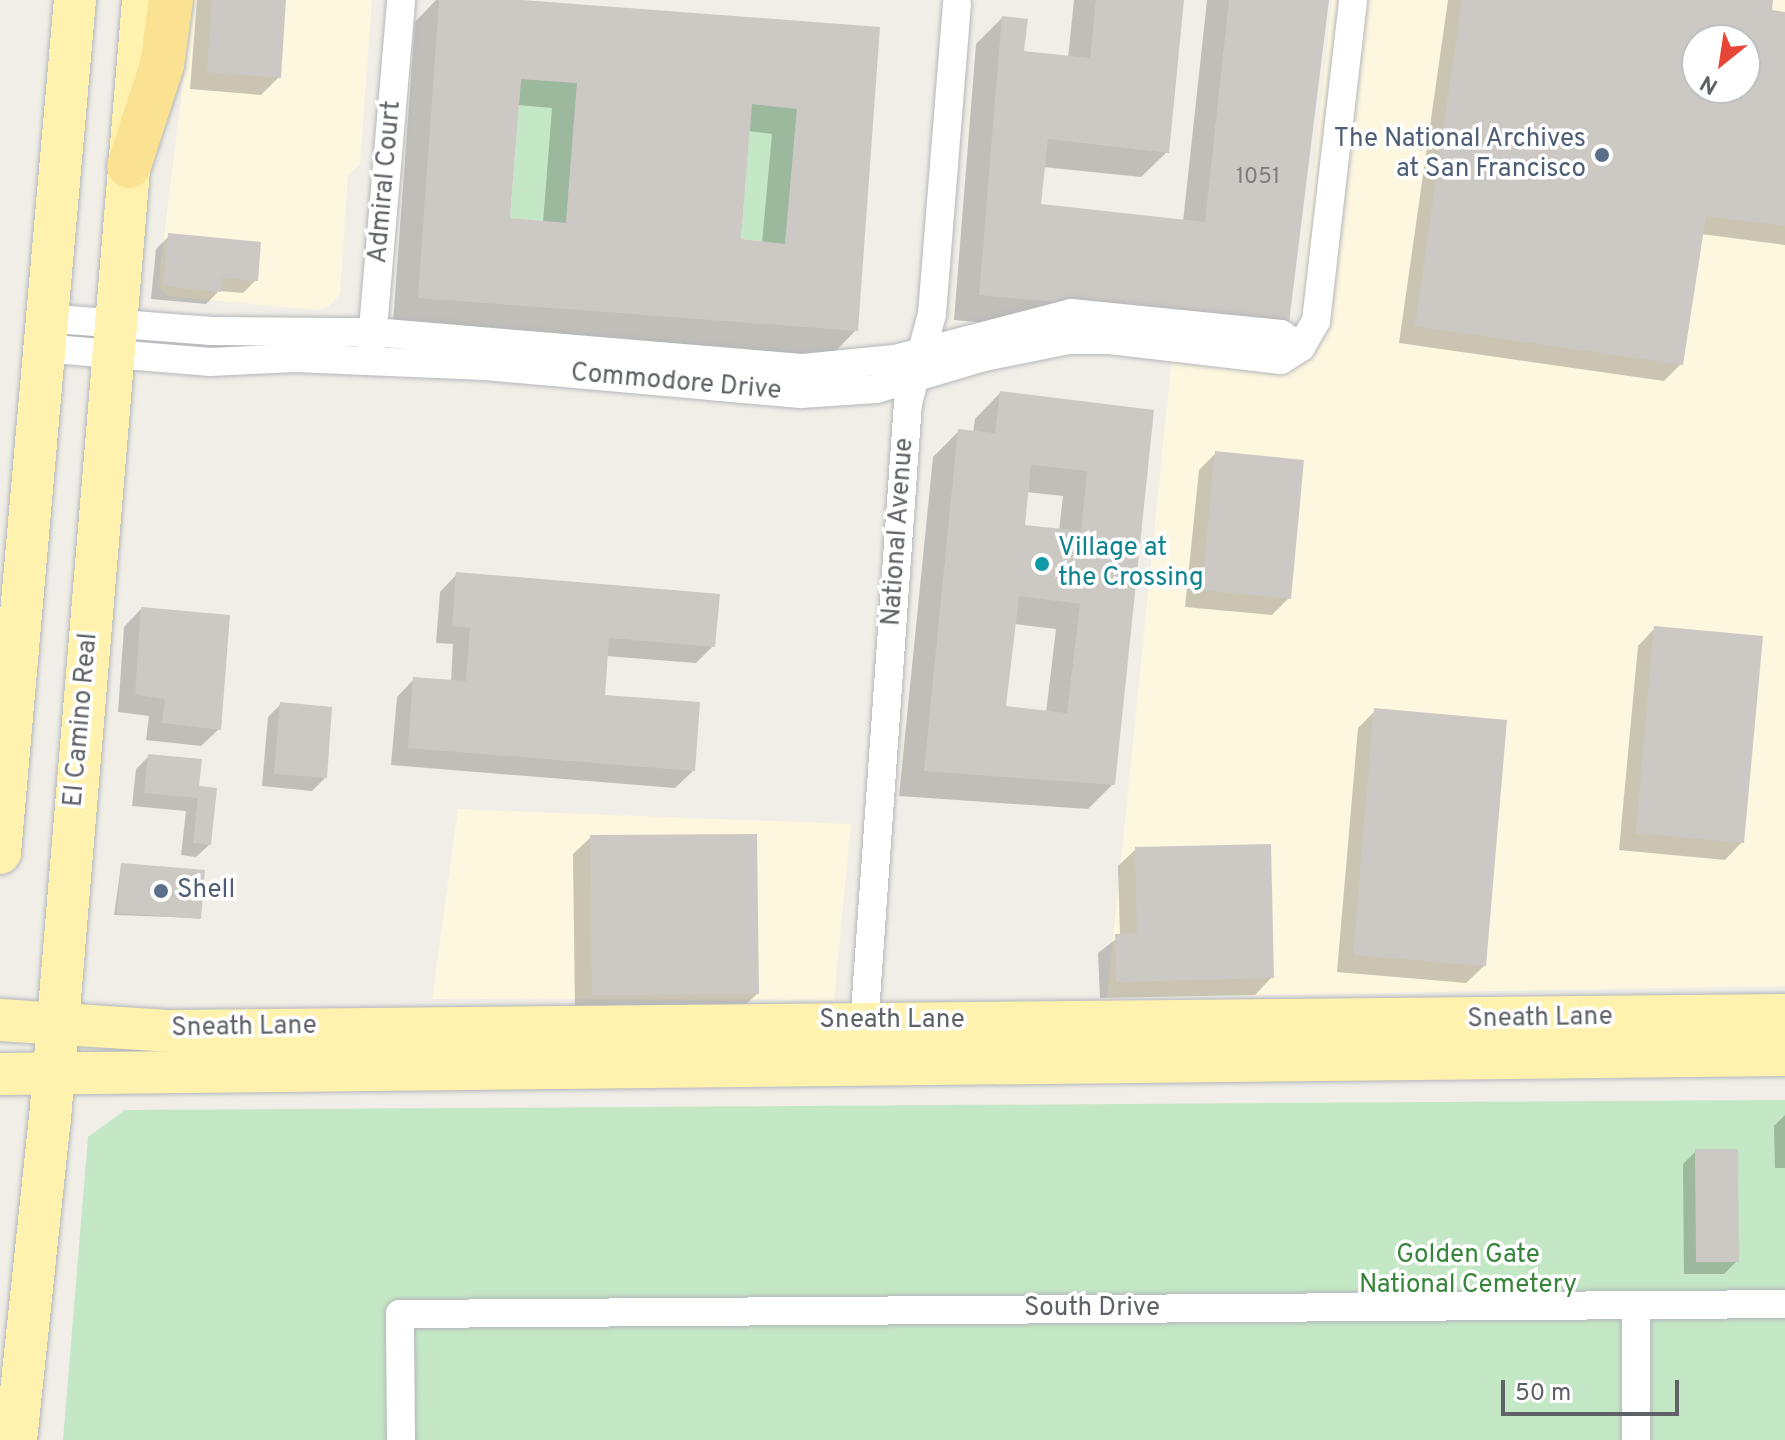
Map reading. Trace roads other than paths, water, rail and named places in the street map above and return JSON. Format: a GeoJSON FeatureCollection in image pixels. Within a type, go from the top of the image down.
{"type":"FeatureCollection","features":[{"type":"Feature","properties":{"kind":"highway"},"geometry":{"type":"LineString","coordinates":[[129,166],[162,65],[171,0]]}},
{"type":"Feature","properties":{"kind":"main road"},"geometry":{"type":"LineString","coordinates":[[0,853],[42,333],[75,0]]}},
{"type":"Feature","properties":{"kind":"main road","name":"El Camino Real"},"geometry":{"type":"LineString","coordinates":[[16,1440],[53,1075],[112,338],[143,0]]}},
{"type":"Feature","properties":{"kind":"main road","name":"Sneath Lane"},"geometry":{"type":"LineString","coordinates":[[0,1020],[172,1031],[864,1021],[1785,1015]]}},
{"type":"Feature","properties":{"kind":"main road","name":"Sneath Lane"},"geometry":{"type":"LineString","coordinates":[[0,1074],[1785,1055]]}},
{"type":"Feature","properties":{"kind":"street","name":"Admiral Court"},"geometry":{"type":"LineString","coordinates":[[370,364],[401,0]]}},
{"type":"Feature","properties":{"kind":"street"},"geometry":{"type":"LineString","coordinates":[[1301,347],[1316,321],[1353,0]]}},
{"type":"Feature","properties":{"kind":"street","name":"National Avenue"},"geometry":{"type":"LineString","coordinates":[[861,1063],[907,414],[915,379],[926,351],[957,4]]}},
{"type":"Feature","properties":{"kind":"street","name":"Commodore Drive"},"geometry":{"type":"LineString","coordinates":[[42,333],[112,338],[211,331],[373,332],[669,370],[801,394],[876,389],[984,357],[1068,340],[1110,340],[1281,360],[1301,347],[1281,334],[1071,313],[851,367],[669,370],[370,364],[295,358],[210,362],[112,338]]}},
{"type":"Feature","properties":{"kind":"street","name":"South Drive"},"geometry":{"type":"LineString","coordinates":[[401,1440],[400,1314],[1785,1304]]}},
{"type":"Feature","properties":{"kind":"street"},"geometry":{"type":"LineString","coordinates":[[1636,1305],[1636,1440]]}},
{"type":"Feature","properties":{"kind":"place","name":"The National Archives at San Francisco"},"geometry":{"type":"Point","coordinates":[1602,155]}},
{"type":"Feature","properties":{"kind":"place","name":"Village at the Crossing"},"geometry":{"type":"Point","coordinates":[1042,564]}},
{"type":"Feature","properties":{"kind":"place","name":"Shell"},"geometry":{"type":"Point","coordinates":[161,891]}},
{"type":"Feature","properties":{"kind":"park label","name":"Golden Gate National Cemetery"},"geometry":{"type":"Point","coordinates":[1468,1271]}}]}
